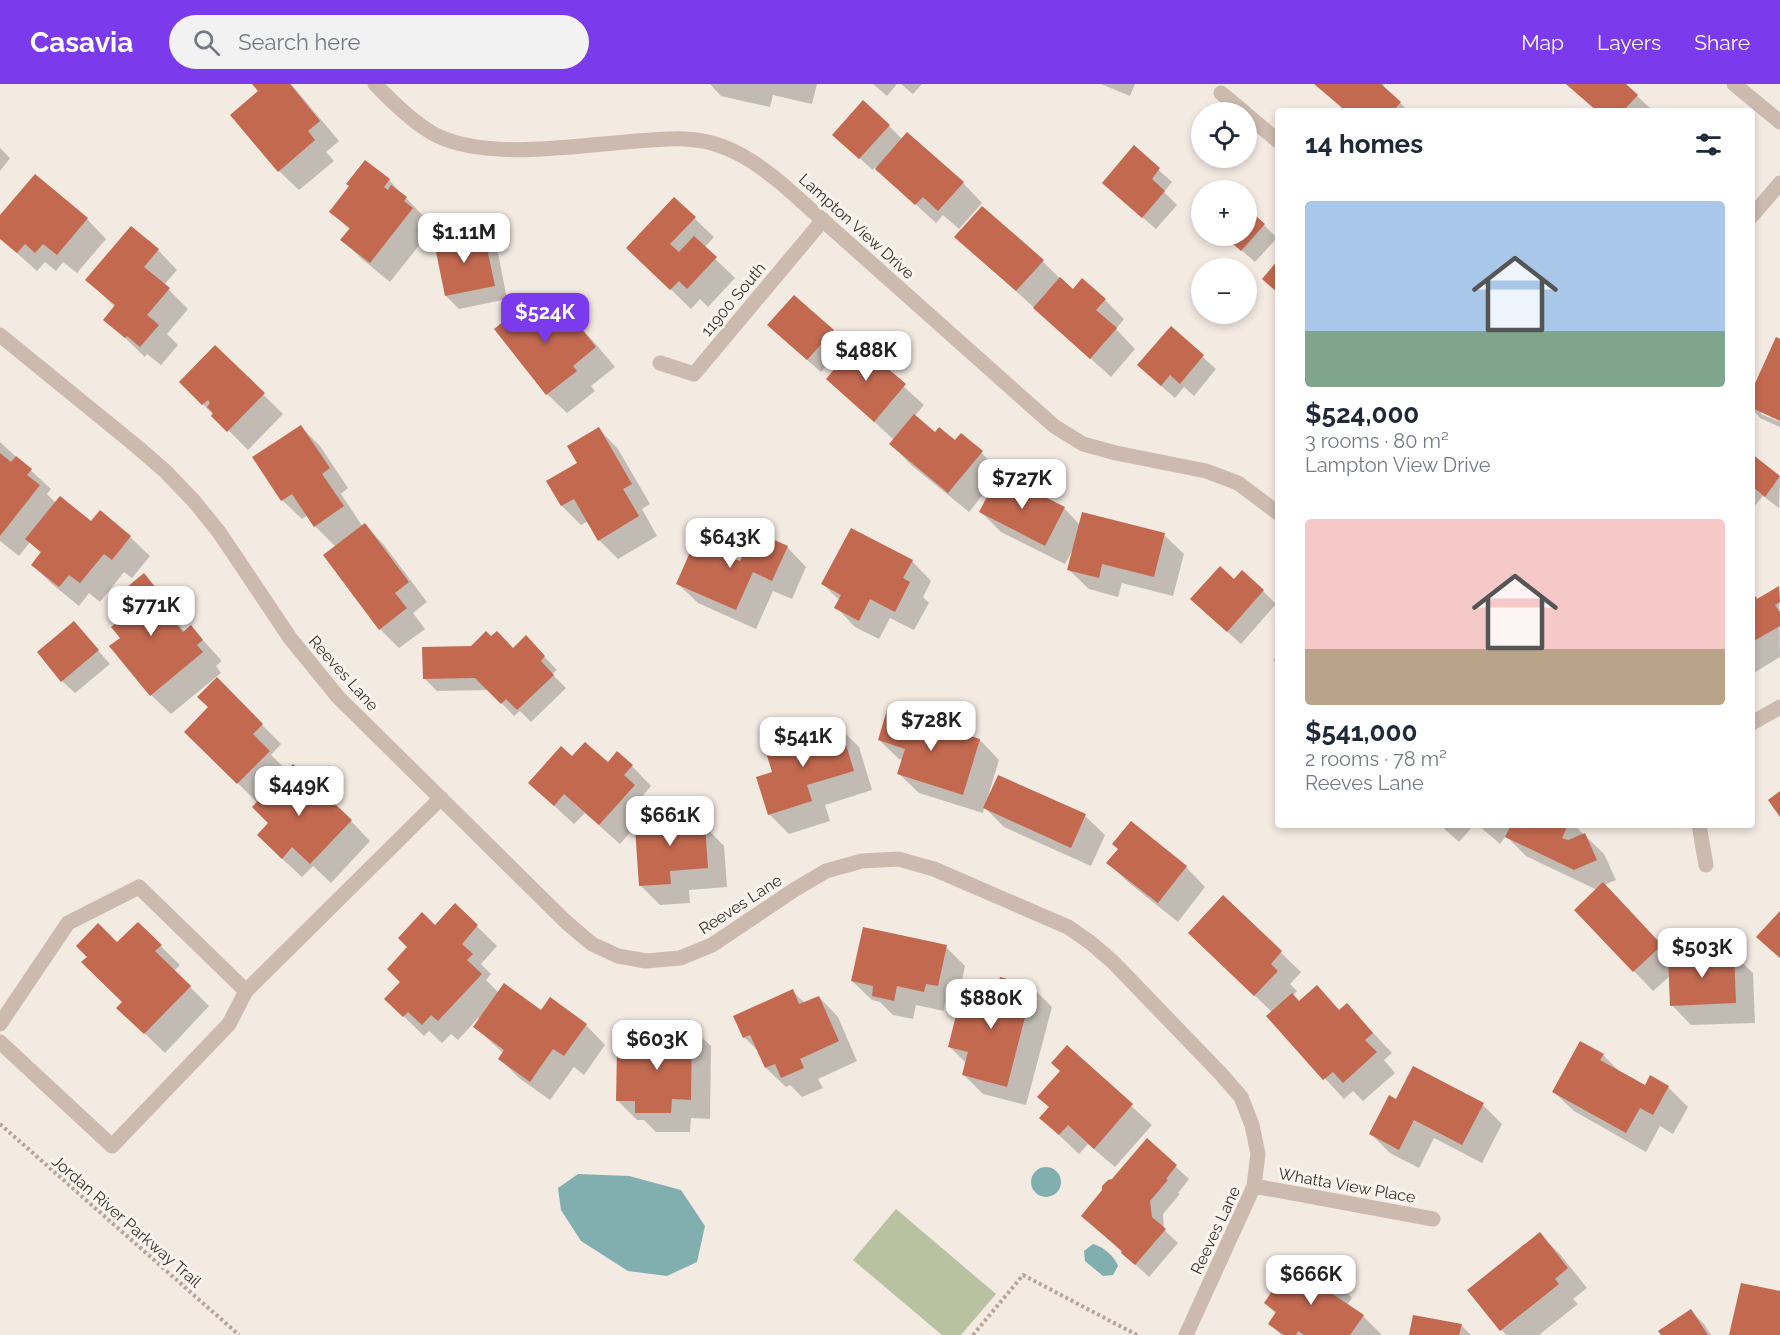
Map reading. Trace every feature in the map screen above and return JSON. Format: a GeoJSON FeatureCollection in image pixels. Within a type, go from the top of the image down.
{"type":"FeatureCollection","features":[{"type":"Feature","properties":{"kind":"street","name":"Lampton View Drive"},"geometry":{"type":"LineString","coordinates":[[375,84],[395,105],[437,136],[479,149],[521,150],[676,138],[713,144],[750,159],[781,183],[1054,426],[1083,444],[1206,471],[1238,483],[1275,511]]}},
{"type":"Feature","properties":{"kind":"street"},"geometry":{"type":"LineString","coordinates":[[1734,84],[1780,122]]}},
{"type":"Feature","properties":{"kind":"street"},"geometry":{"type":"LineString","coordinates":[[1221,93],[1232,102]]}},
{"type":"Feature","properties":{"kind":"street"},"geometry":{"type":"LineString","coordinates":[[1257,123],[1275,138]]}},
{"type":"Feature","properties":{"kind":"street"},"geometry":{"type":"LineString","coordinates":[[1755,212],[1780,183]]}},
{"type":"Feature","properties":{"kind":"street","name":"11900 South"},"geometry":{"type":"LineString","coordinates":[[660,363],[694,374],[823,220]]}},
{"type":"Feature","properties":{"kind":"street","name":"Reeves Lane"},"geometry":{"type":"LineString","coordinates":[[0,335],[165,471],[219,532],[290,638],[338,697],[566,922],[592,944],[618,956],[645,961],[680,958],[712,945],[794,890],[826,872],[862,861],[898,860],[934,868],[1043,915],[1084,938],[1113,962],[1241,1097],[1252,1125],[1258,1154],[1254,1186],[1186,1335]]}},
{"type":"Feature","properties":{"kind":"street"},"geometry":{"type":"LineString","coordinates":[[1755,721],[1780,707]]}},
{"type":"Feature","properties":{"kind":"street"},"geometry":{"type":"LineString","coordinates":[[0,1042],[112,1146],[229,1024],[246,991],[441,798]]}},
{"type":"Feature","properties":{"kind":"street"},"geometry":{"type":"LineString","coordinates":[[1700,828],[1706,865]]}},
{"type":"Feature","properties":{"kind":"street"},"geometry":{"type":"LineString","coordinates":[[0,1024],[68,923],[139,887],[246,991]]}},
{"type":"Feature","properties":{"kind":"street","name":"Whatta View Place"},"geometry":{"type":"LineString","coordinates":[[1254,1186],[1433,1219]]}},
{"type":"Feature","properties":{"kind":"path","name":"Jordan River Parkway Trail"},"geometry":{"type":"LineString","coordinates":[[0,1124],[238,1335]]}},
{"type":"Feature","properties":{"kind":"path"},"geometry":{"type":"LineString","coordinates":[[973,1335],[1023,1275],[1137,1335]]}},
{"type":"Feature","properties":{"kind":"green space"},"geometry":{"type":"Polygon","coordinates":[[[896,1209],[996,1294],[961,1335],[942,1335],[853,1260],[896,1209]]]}},
{"type":"Feature","properties":{"kind":"water"},"geometry":{"type":"Polygon","coordinates":[[[1046,1167],[1052,1168],[1060,1176],[1060,1188],[1052,1196],[1046,1197],[1040,1196],[1032,1188],[1031,1182],[1032,1176],[1040,1168],[1046,1167]]]}},
{"type":"Feature","properties":{"kind":"water"},"geometry":{"type":"Polygon","coordinates":[[[578,1174],[629,1176],[681,1190],[705,1226],[697,1262],[667,1276],[628,1271],[581,1241],[561,1210],[558,1188],[578,1174]]]}},
{"type":"Feature","properties":{"kind":"water"},"geometry":{"type":"Polygon","coordinates":[[[1093,1244],[1105,1249],[1114,1259],[1118,1266],[1113,1275],[1103,1276],[1085,1261],[1084,1251],[1093,1244]]]}},
{"type":"Feature","properties":{"kind":"building"},"geometry":{"type":"Polygon","coordinates":[[[252,84],[290,84],[320,121],[308,131],[315,140],[278,172],[230,115],[258,91],[252,84]]]}},
{"type":"Feature","properties":{"kind":"building"},"geometry":{"type":"Polygon","coordinates":[[[1314,84],[1381,84],[1401,102],[1396,108],[1342,108],[1314,84]]]}},
{"type":"Feature","properties":{"kind":"building"},"geometry":{"type":"Polygon","coordinates":[[[1566,84],[1626,84],[1638,95],[1626,108],[1594,108],[1566,84]]]}},
{"type":"Feature","properties":{"kind":"building"},"geometry":{"type":"Polygon","coordinates":[[[863,100],[890,125],[859,159],[832,135],[863,100]]]}},
{"type":"Feature","properties":{"kind":"building"},"geometry":{"type":"Polygon","coordinates":[[[907,132],[964,182],[938,211],[923,197],[915,205],[875,169],[907,132]]]}},
{"type":"Feature","properties":{"kind":"building"},"geometry":{"type":"Polygon","coordinates":[[[1134,145],[1160,168],[1152,179],[1165,191],[1142,218],[1102,183],[1134,145]]]}},
{"type":"Feature","properties":{"kind":"building"},"geometry":{"type":"Polygon","coordinates":[[[365,160],[390,179],[384,187],[388,190],[391,185],[407,197],[404,201],[413,208],[370,263],[340,240],[350,228],[329,212],[349,186],[346,184],[365,160]]]}},
{"type":"Feature","properties":{"kind":"building"},"geometry":{"type":"Polygon","coordinates":[[[35,174],[88,218],[57,255],[43,244],[35,253],[25,244],[17,253],[0,239],[0,215],[35,174]]]}},
{"type":"Feature","properties":{"kind":"building"},"geometry":{"type":"Polygon","coordinates":[[[674,197],[696,217],[670,244],[679,252],[694,236],[717,257],[687,289],[679,281],[670,290],[626,248],[674,197]]]}},
{"type":"Feature","properties":{"kind":"building"},"geometry":{"type":"Polygon","coordinates":[[[982,206],[1044,260],[1016,291],[954,237],[982,206]]]}},
{"type":"Feature","properties":{"kind":"building"},"geometry":{"type":"Polygon","coordinates":[[[1257,217],[1265,224],[1257,233],[1257,217]]]}},
{"type":"Feature","properties":{"kind":"building"},"geometry":{"type":"Polygon","coordinates":[[[131,226],[159,249],[144,267],[170,288],[147,315],[159,325],[140,347],[103,320],[115,305],[85,280],[131,226]]]}},
{"type":"Feature","properties":{"kind":"building"},"geometry":{"type":"Polygon","coordinates":[[[477,233],[478,240],[485,239],[495,286],[445,296],[434,242],[477,233]]]}},
{"type":"Feature","properties":{"kind":"building"},"geometry":{"type":"Polygon","coordinates":[[[1235,246],[1245,246],[1241,251],[1235,246]]]}},
{"type":"Feature","properties":{"kind":"building"},"geometry":{"type":"Polygon","coordinates":[[[1275,264],[1275,290],[1262,279],[1275,264]]]}},
{"type":"Feature","properties":{"kind":"building"},"geometry":{"type":"Polygon","coordinates":[[[1060,277],[1073,289],[1082,278],[1106,299],[1096,310],[1117,328],[1090,359],[1033,308],[1060,277]]]}},
{"type":"Feature","properties":{"kind":"building"},"geometry":{"type":"Polygon","coordinates":[[[537,295],[564,329],[575,320],[596,347],[573,366],[577,371],[546,395],[494,329],[537,295]]]}},
{"type":"Feature","properties":{"kind":"building"},"geometry":{"type":"Polygon","coordinates":[[[794,295],[834,330],[807,360],[767,325],[794,295]]]}},
{"type":"Feature","properties":{"kind":"building"},"geometry":{"type":"Polygon","coordinates":[[[1171,326],[1204,355],[1180,384],[1170,375],[1161,386],[1137,365],[1171,326]]]}},
{"type":"Feature","properties":{"kind":"building"},"geometry":{"type":"Polygon","coordinates":[[[1776,337],[1780,339],[1780,421],[1755,409],[1755,383],[1776,337]]]}},
{"type":"Feature","properties":{"kind":"building"},"geometry":{"type":"Polygon","coordinates":[[[857,342],[906,384],[874,422],[826,379],[857,342]]]}},
{"type":"Feature","properties":{"kind":"building"},"geometry":{"type":"Polygon","coordinates":[[[215,345],[265,393],[227,432],[211,416],[213,413],[207,407],[210,403],[208,400],[202,405],[179,382],[215,345]]]}},
{"type":"Feature","properties":{"kind":"building"},"geometry":{"type":"Polygon","coordinates":[[[914,414],[935,432],[939,427],[955,440],[961,433],[983,451],[948,493],[889,444],[914,414]]]}},
{"type":"Feature","properties":{"kind":"building"},"geometry":{"type":"Polygon","coordinates":[[[301,425],[330,468],[322,474],[344,506],[314,527],[292,494],[281,501],[252,457],[301,425]]]}},
{"type":"Feature","properties":{"kind":"building"},"geometry":{"type":"Polygon","coordinates":[[[599,427],[632,484],[623,489],[639,516],[598,541],[574,499],[561,506],[546,481],[577,463],[567,446],[599,427]]]}},
{"type":"Feature","properties":{"kind":"building"},"geometry":{"type":"Polygon","coordinates":[[[0,453],[11,462],[16,456],[32,469],[27,475],[40,485],[0,536],[0,453]]]}},
{"type":"Feature","properties":{"kind":"building"},"geometry":{"type":"Polygon","coordinates":[[[1755,456],[1780,476],[1765,497],[1755,489],[1755,456]]]}},
{"type":"Feature","properties":{"kind":"building"},"geometry":{"type":"Polygon","coordinates":[[[999,474],[1065,507],[1045,546],[979,512],[999,474]]]}},
{"type":"Feature","properties":{"kind":"building"},"geometry":{"type":"Polygon","coordinates":[[[60,496],[91,521],[100,510],[131,536],[112,560],[104,554],[80,583],[69,575],[59,587],[31,565],[41,552],[25,539],[60,496]]]}},
{"type":"Feature","properties":{"kind":"building"},"geometry":{"type":"Polygon","coordinates":[[[1082,512],[1165,533],[1154,577],[1102,564],[1099,578],[1067,570],[1082,512]]]}},
{"type":"Feature","properties":{"kind":"building"},"geometry":{"type":"Polygon","coordinates":[[[365,523],[409,582],[395,593],[407,608],[379,630],[323,555],[365,523]]]}},
{"type":"Feature","properties":{"kind":"building"},"geometry":{"type":"Polygon","coordinates":[[[851,528],[913,560],[903,578],[910,582],[895,612],[870,599],[859,621],[834,608],[841,595],[821,584],[851,528]]]}},
{"type":"Feature","properties":{"kind":"building"},"geometry":{"type":"Polygon","coordinates":[[[754,531],[788,546],[772,581],[753,572],[736,610],[676,584],[695,541],[740,561],[754,531]]]}},
{"type":"Feature","properties":{"kind":"building"},"geometry":{"type":"Polygon","coordinates":[[[1220,566],[1234,579],[1242,570],[1264,590],[1227,632],[1190,599],[1220,566]]]}},
{"type":"Feature","properties":{"kind":"building"},"geometry":{"type":"Polygon","coordinates":[[[144,573],[164,598],[159,603],[183,632],[191,625],[203,640],[197,645],[203,652],[150,696],[109,646],[120,638],[111,627],[122,618],[109,602],[144,573]]]}},
{"type":"Feature","properties":{"kind":"building"},"geometry":{"type":"Polygon","coordinates":[[[1779,586],[1780,602],[1775,605],[1780,612],[1780,626],[1755,640],[1755,596],[1757,599],[1779,586]]]}},
{"type":"Feature","properties":{"kind":"building"},"geometry":{"type":"Polygon","coordinates":[[[74,621],[99,650],[61,682],[37,652],[74,621]]]}},
{"type":"Feature","properties":{"kind":"building"},"geometry":{"type":"Polygon","coordinates":[[[486,631],[491,636],[497,631],[513,648],[526,635],[545,656],[541,661],[554,675],[517,710],[506,699],[501,704],[475,678],[423,679],[422,647],[471,646],[486,631]]]}},
{"type":"Feature","properties":{"kind":"building"},"geometry":{"type":"Polygon","coordinates":[[[217,677],[263,724],[253,734],[270,751],[237,784],[184,732],[208,707],[197,697],[217,677]]]}},
{"type":"Feature","properties":{"kind":"building"},"geometry":{"type":"Polygon","coordinates":[[[887,710],[980,739],[963,795],[897,774],[905,749],[878,740],[887,710]]]}},
{"type":"Feature","properties":{"kind":"building"},"geometry":{"type":"Polygon","coordinates":[[[840,725],[854,771],[807,785],[812,801],[768,815],[756,777],[772,772],[765,749],[840,725]]]}},
{"type":"Feature","properties":{"kind":"building"},"geometry":{"type":"Polygon","coordinates":[[[585,742],[608,762],[617,751],[633,765],[624,775],[635,785],[599,825],[564,794],[554,806],[528,783],[561,746],[572,756],[585,742]]]}},
{"type":"Feature","properties":{"kind":"building"},"geometry":{"type":"Polygon","coordinates":[[[293,764],[352,820],[310,864],[292,847],[282,859],[257,835],[268,823],[252,807],[293,764]]]}},
{"type":"Feature","properties":{"kind":"building"},"geometry":{"type":"Polygon","coordinates":[[[998,775],[1086,814],[1071,848],[983,808],[998,775]]]}},
{"type":"Feature","properties":{"kind":"building"},"geometry":{"type":"Polygon","coordinates":[[[1780,791],[1780,817],[1768,800],[1780,791]]]}},
{"type":"Feature","properties":{"kind":"building"},"geometry":{"type":"Polygon","coordinates":[[[688,807],[689,826],[705,825],[708,868],[670,871],[671,884],[639,886],[635,828],[659,827],[658,809],[688,807]]]}},
{"type":"Feature","properties":{"kind":"building"},"geometry":{"type":"Polygon","coordinates":[[[1131,821],[1187,866],[1158,903],[1106,863],[1118,849],[1112,844],[1131,821]]]}},
{"type":"Feature","properties":{"kind":"building"},"geometry":{"type":"Polygon","coordinates":[[[1510,828],[1567,828],[1562,838],[1568,840],[1585,833],[1597,860],[1574,870],[1505,837],[1510,828]]]}},
{"type":"Feature","properties":{"kind":"building"},"geometry":{"type":"Polygon","coordinates":[[[1603,882],[1662,945],[1633,972],[1574,910],[1603,882]]]}},
{"type":"Feature","properties":{"kind":"building"},"geometry":{"type":"Polygon","coordinates":[[[1223,895],[1282,951],[1271,964],[1278,971],[1254,996],[1188,933],[1223,895]]]}},
{"type":"Feature","properties":{"kind":"building"},"geometry":{"type":"Polygon","coordinates":[[[455,903],[478,925],[462,944],[473,954],[467,960],[482,974],[438,1021],[431,1015],[422,1025],[408,1012],[403,1017],[384,999],[400,982],[387,969],[407,947],[398,938],[422,912],[435,925],[455,903]]]}},
{"type":"Feature","properties":{"kind":"building"},"geometry":{"type":"Polygon","coordinates":[[[1780,911],[1780,958],[1756,937],[1780,911]]]}},
{"type":"Feature","properties":{"kind":"building"},"geometry":{"type":"Polygon","coordinates":[[[138,922],[162,945],[155,951],[191,986],[144,1034],[116,1008],[122,1002],[81,962],[87,957],[76,946],[98,923],[117,942],[138,922]]]}},
{"type":"Feature","properties":{"kind":"building"},"geometry":{"type":"Polygon","coordinates":[[[863,927],[947,945],[938,986],[926,984],[924,992],[897,986],[894,1001],[872,996],[873,986],[851,981],[863,927]]]}},
{"type":"Feature","properties":{"kind":"building"},"geometry":{"type":"Polygon","coordinates":[[[1734,952],[1736,1003],[1670,1006],[1668,955],[1734,952]]]}},
{"type":"Feature","properties":{"kind":"building"},"geometry":{"type":"Polygon","coordinates":[[[1000,977],[1033,986],[1007,1087],[962,1075],[968,1052],[948,1047],[963,988],[995,996],[1000,977]]]}},
{"type":"Feature","properties":{"kind":"building"},"geometry":{"type":"Polygon","coordinates":[[[504,983],[541,1010],[550,997],[587,1024],[564,1056],[553,1049],[530,1082],[498,1059],[504,1050],[473,1027],[504,983]]]}},
{"type":"Feature","properties":{"kind":"building"},"geometry":{"type":"Polygon","coordinates":[[[1317,985],[1339,1010],[1347,1003],[1373,1033],[1365,1040],[1377,1052],[1343,1083],[1333,1072],[1323,1080],[1266,1016],[1292,993],[1299,1001],[1317,985]]]}},
{"type":"Feature","properties":{"kind":"building"},"geometry":{"type":"Polygon","coordinates":[[[793,989],[799,1004],[819,996],[839,1041],[800,1059],[804,1068],[781,1078],[775,1064],[765,1068],[750,1035],[743,1038],[733,1016],[793,989]]]}},
{"type":"Feature","properties":{"kind":"building"},"geometry":{"type":"Polygon","coordinates":[[[656,1025],[692,1025],[691,1100],[672,1099],[671,1113],[635,1113],[635,1101],[616,1101],[617,1048],[656,1048],[656,1025]]]}},
{"type":"Feature","properties":{"kind":"building"},"geometry":{"type":"Polygon","coordinates":[[[1580,1041],[1604,1054],[1600,1060],[1645,1085],[1650,1075],[1669,1086],[1653,1115],[1640,1108],[1626,1133],[1552,1092],[1580,1041]]]}},
{"type":"Feature","properties":{"kind":"building"},"geometry":{"type":"Polygon","coordinates":[[[1067,1045],[1133,1104],[1094,1149],[1068,1125],[1059,1135],[1039,1118],[1049,1107],[1037,1097],[1060,1071],[1051,1063],[1067,1045]]]}},
{"type":"Feature","properties":{"kind":"building"},"geometry":{"type":"Polygon","coordinates":[[[1413,1066],[1484,1103],[1462,1145],[1414,1120],[1399,1150],[1369,1134],[1389,1095],[1396,1099],[1413,1066]]]}},
{"type":"Feature","properties":{"kind":"building"},"geometry":{"type":"Polygon","coordinates":[[[1147,1138],[1177,1165],[1166,1179],[1168,1180],[1150,1201],[1152,1217],[1166,1229],[1135,1265],[1081,1216],[1102,1190],[1102,1186],[1112,1179],[1147,1138]]]}},
{"type":"Feature","properties":{"kind":"building"},"geometry":{"type":"Polygon","coordinates":[[[1540,1232],[1568,1268],[1555,1279],[1559,1284],[1500,1331],[1467,1290],[1540,1232]]]}},
{"type":"Feature","properties":{"kind":"building"},"geometry":{"type":"Polygon","coordinates":[[[1310,1261],[1333,1277],[1325,1289],[1364,1315],[1350,1335],[1304,1335],[1298,1331],[1296,1335],[1284,1335],[1268,1324],[1276,1312],[1264,1303],[1283,1275],[1295,1283],[1310,1261]]]}},
{"type":"Feature","properties":{"kind":"building"},"geometry":{"type":"Polygon","coordinates":[[[1741,1283],[1780,1291],[1780,1335],[1729,1335],[1741,1283]]]}},
{"type":"Feature","properties":{"kind":"building"},"geometry":{"type":"Polygon","coordinates":[[[1691,1309],[1708,1335],[1661,1335],[1658,1331],[1691,1309]]]}},
{"type":"Feature","properties":{"kind":"building"},"geometry":{"type":"Polygon","coordinates":[[[1413,1315],[1462,1324],[1459,1335],[1409,1335],[1413,1315]]]}}]}
